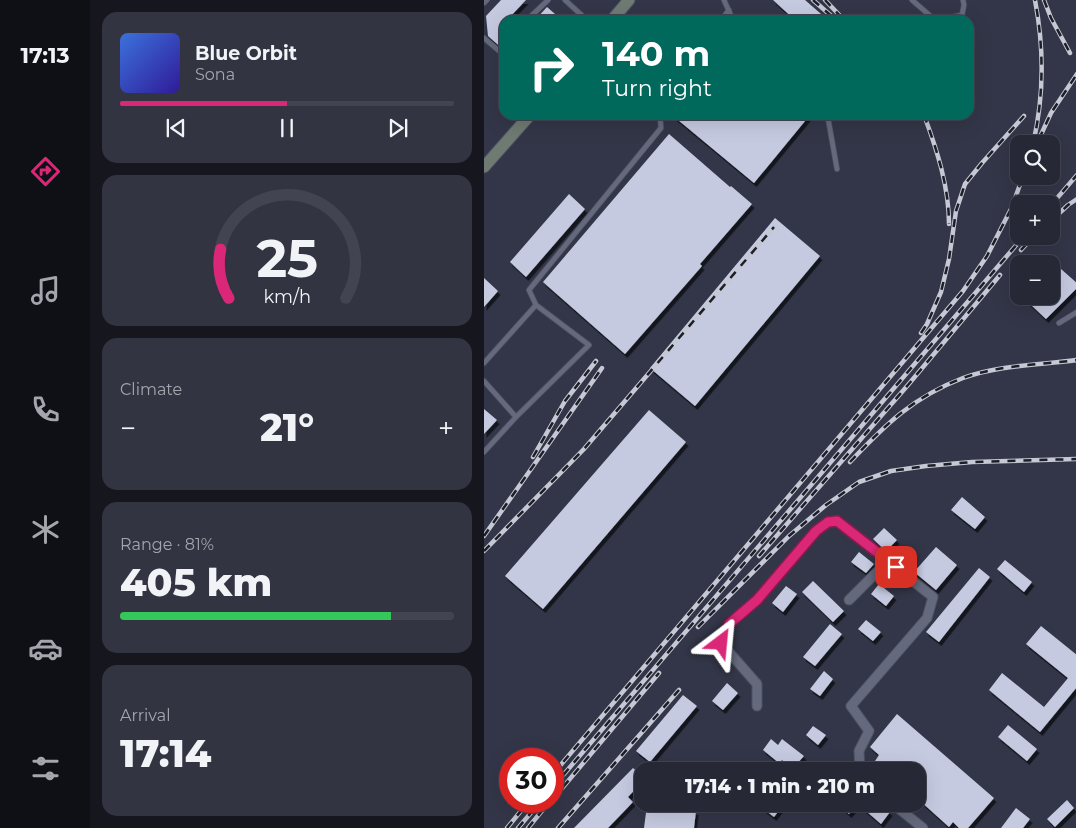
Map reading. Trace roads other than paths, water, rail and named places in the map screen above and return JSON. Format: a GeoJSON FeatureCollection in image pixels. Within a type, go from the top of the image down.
{"type":"FeatureCollection","features":[{"type":"Feature","properties":{"kind":"main road"},"geometry":{"type":"LineString","coordinates":[[615,15],[625,1]]}},
{"type":"Feature","properties":{"kind":"main road"},"geometry":{"type":"LineString","coordinates":[[484,167],[526,120]]}},
{"type":"Feature","properties":{"kind":"street"},"geometry":{"type":"LineString","coordinates":[[757,706],[757,684],[721,643],[729,624],[757,600],[816,531],[828,522],[837,521],[933,597],[927,618],[851,706],[869,731],[859,751],[860,762]]}},
{"type":"Feature","properties":{"kind":"street"},"geometry":{"type":"LineString","coordinates":[[849,600],[878,571],[896,567]]}},
{"type":"Feature","properties":{"kind":"street"},"geometry":{"type":"LineString","coordinates":[[904,812],[923,828]]}},
{"type":"Feature","properties":{"kind":"lane"},"geometry":{"type":"LineString","coordinates":[[484,4],[487,0]]}},
{"type":"Feature","properties":{"kind":"lane"},"geometry":{"type":"LineString","coordinates":[[532,15],[548,0]]}},
{"type":"Feature","properties":{"kind":"lane"},"geometry":{"type":"LineString","coordinates":[[565,0],[582,15]]}},
{"type":"Feature","properties":{"kind":"lane"},"geometry":{"type":"LineString","coordinates":[[724,0],[731,15]]}},
{"type":"Feature","properties":{"kind":"lane"},"geometry":{"type":"LineString","coordinates":[[912,0],[930,15]]}},
{"type":"Feature","properties":{"kind":"lane"},"geometry":{"type":"LineString","coordinates":[[962,15],[963,0]]}},
{"type":"Feature","properties":{"kind":"lane"},"geometry":{"type":"LineString","coordinates":[[725,15],[729,10]]}},
{"type":"Feature","properties":{"kind":"lane"},"geometry":{"type":"LineString","coordinates":[[484,38],[499,51]]}},
{"type":"Feature","properties":{"kind":"lane"},"geometry":{"type":"LineString","coordinates":[[484,452],[516,417],[589,345],[536,305],[529,290],[660,128],[660,120]]}},
{"type":"Feature","properties":{"kind":"lane"},"geometry":{"type":"LineString","coordinates":[[828,120],[836,169]]}},
{"type":"Feature","properties":{"kind":"lane"},"geometry":{"type":"LineString","coordinates":[[484,363],[536,305]]}},
{"type":"Feature","properties":{"kind":"lane"},"geometry":{"type":"LineString","coordinates":[[1059,323],[1076,312]]}},
{"type":"Feature","properties":{"kind":"lane"},"geometry":{"type":"LineString","coordinates":[[484,381],[516,417]]}},
{"type":"Feature","properties":{"kind":"railway"},"geometry":{"type":"LineString","coordinates":[[813,0],[830,15]]}},
{"type":"Feature","properties":{"kind":"railway"},"geometry":{"type":"LineString","coordinates":[[825,0],[839,15]]}},
{"type":"Feature","properties":{"kind":"railway"},"geometry":{"type":"LineString","coordinates":[[1035,0],[1042,72],[1035,135]]}},
{"type":"Feature","properties":{"kind":"railway"},"geometry":{"type":"LineString","coordinates":[[1044,0],[1051,18],[1070,53]]}},
{"type":"Feature","properties":{"kind":"railway"},"geometry":{"type":"LineString","coordinates":[[1041,135],[1051,113],[1077,74]]}},
{"type":"Feature","properties":{"kind":"railway"},"geometry":{"type":"LineString","coordinates":[[921,333],[941,292],[949,259],[956,211],[965,184],[1024,116]]}},
{"type":"Feature","properties":{"kind":"railway"},"geometry":{"type":"LineString","coordinates":[[926,120],[941,169],[947,196],[949,224]]}},
{"type":"Feature","properties":{"kind":"railway"},"geometry":{"type":"LineString","coordinates":[[1060,195],[1077,175]]}},
{"type":"Feature","properties":{"kind":"railway"},"geometry":{"type":"LineString","coordinates":[[564,761],[963,291],[987,256],[1012,207],[1020,185]]}},
{"type":"Feature","properties":{"kind":"railway"},"geometry":{"type":"LineString","coordinates":[[1060,212],[1077,199]]}},
{"type":"Feature","properties":{"kind":"railway"},"geometry":{"type":"LineString","coordinates":[[484,551],[584,449],[774,227]]}},
{"type":"Feature","properties":{"kind":"railway"},"geometry":{"type":"LineString","coordinates":[[564,774],[1016,245]]}},
{"type":"Feature","properties":{"kind":"railway"},"geometry":{"type":"LineString","coordinates":[[1021,250],[1026,245]]}},
{"type":"Feature","properties":{"kind":"railway"},"geometry":{"type":"LineString","coordinates":[[759,556],[908,385],[1000,275]]}},
{"type":"Feature","properties":{"kind":"railway"},"geometry":{"type":"LineString","coordinates":[[850,462],[901,413],[929,394],[945,386],[963,378],[990,370],[1077,360]]}},
{"type":"Feature","properties":{"kind":"railway"},"geometry":{"type":"LineString","coordinates":[[533,457],[565,401],[596,361]]}},
{"type":"Feature","properties":{"kind":"railway"},"geometry":{"type":"LineString","coordinates":[[484,536],[602,368]]}},
{"type":"Feature","properties":{"kind":"railway"},"geometry":{"type":"LineString","coordinates":[[698,627],[789,536],[826,505],[859,482],[891,471],[926,466],[972,462],[1077,459]]}},
{"type":"Feature","properties":{"kind":"railway"},"geometry":{"type":"LineString","coordinates":[[564,786],[659,673]]}},
{"type":"Feature","properties":{"kind":"railway"},"geometry":{"type":"LineString","coordinates":[[558,828],[679,690]]}},
{"type":"Feature","properties":{"kind":"railway"},"geometry":{"type":"LineString","coordinates":[[507,828],[519,813]]}},
{"type":"Feature","properties":{"kind":"railway"},"geometry":{"type":"LineString","coordinates":[[518,828],[531,813]]}},
{"type":"Feature","properties":{"kind":"railway"},"geometry":{"type":"LineString","coordinates":[[528,828],[540,813]]}}]}
